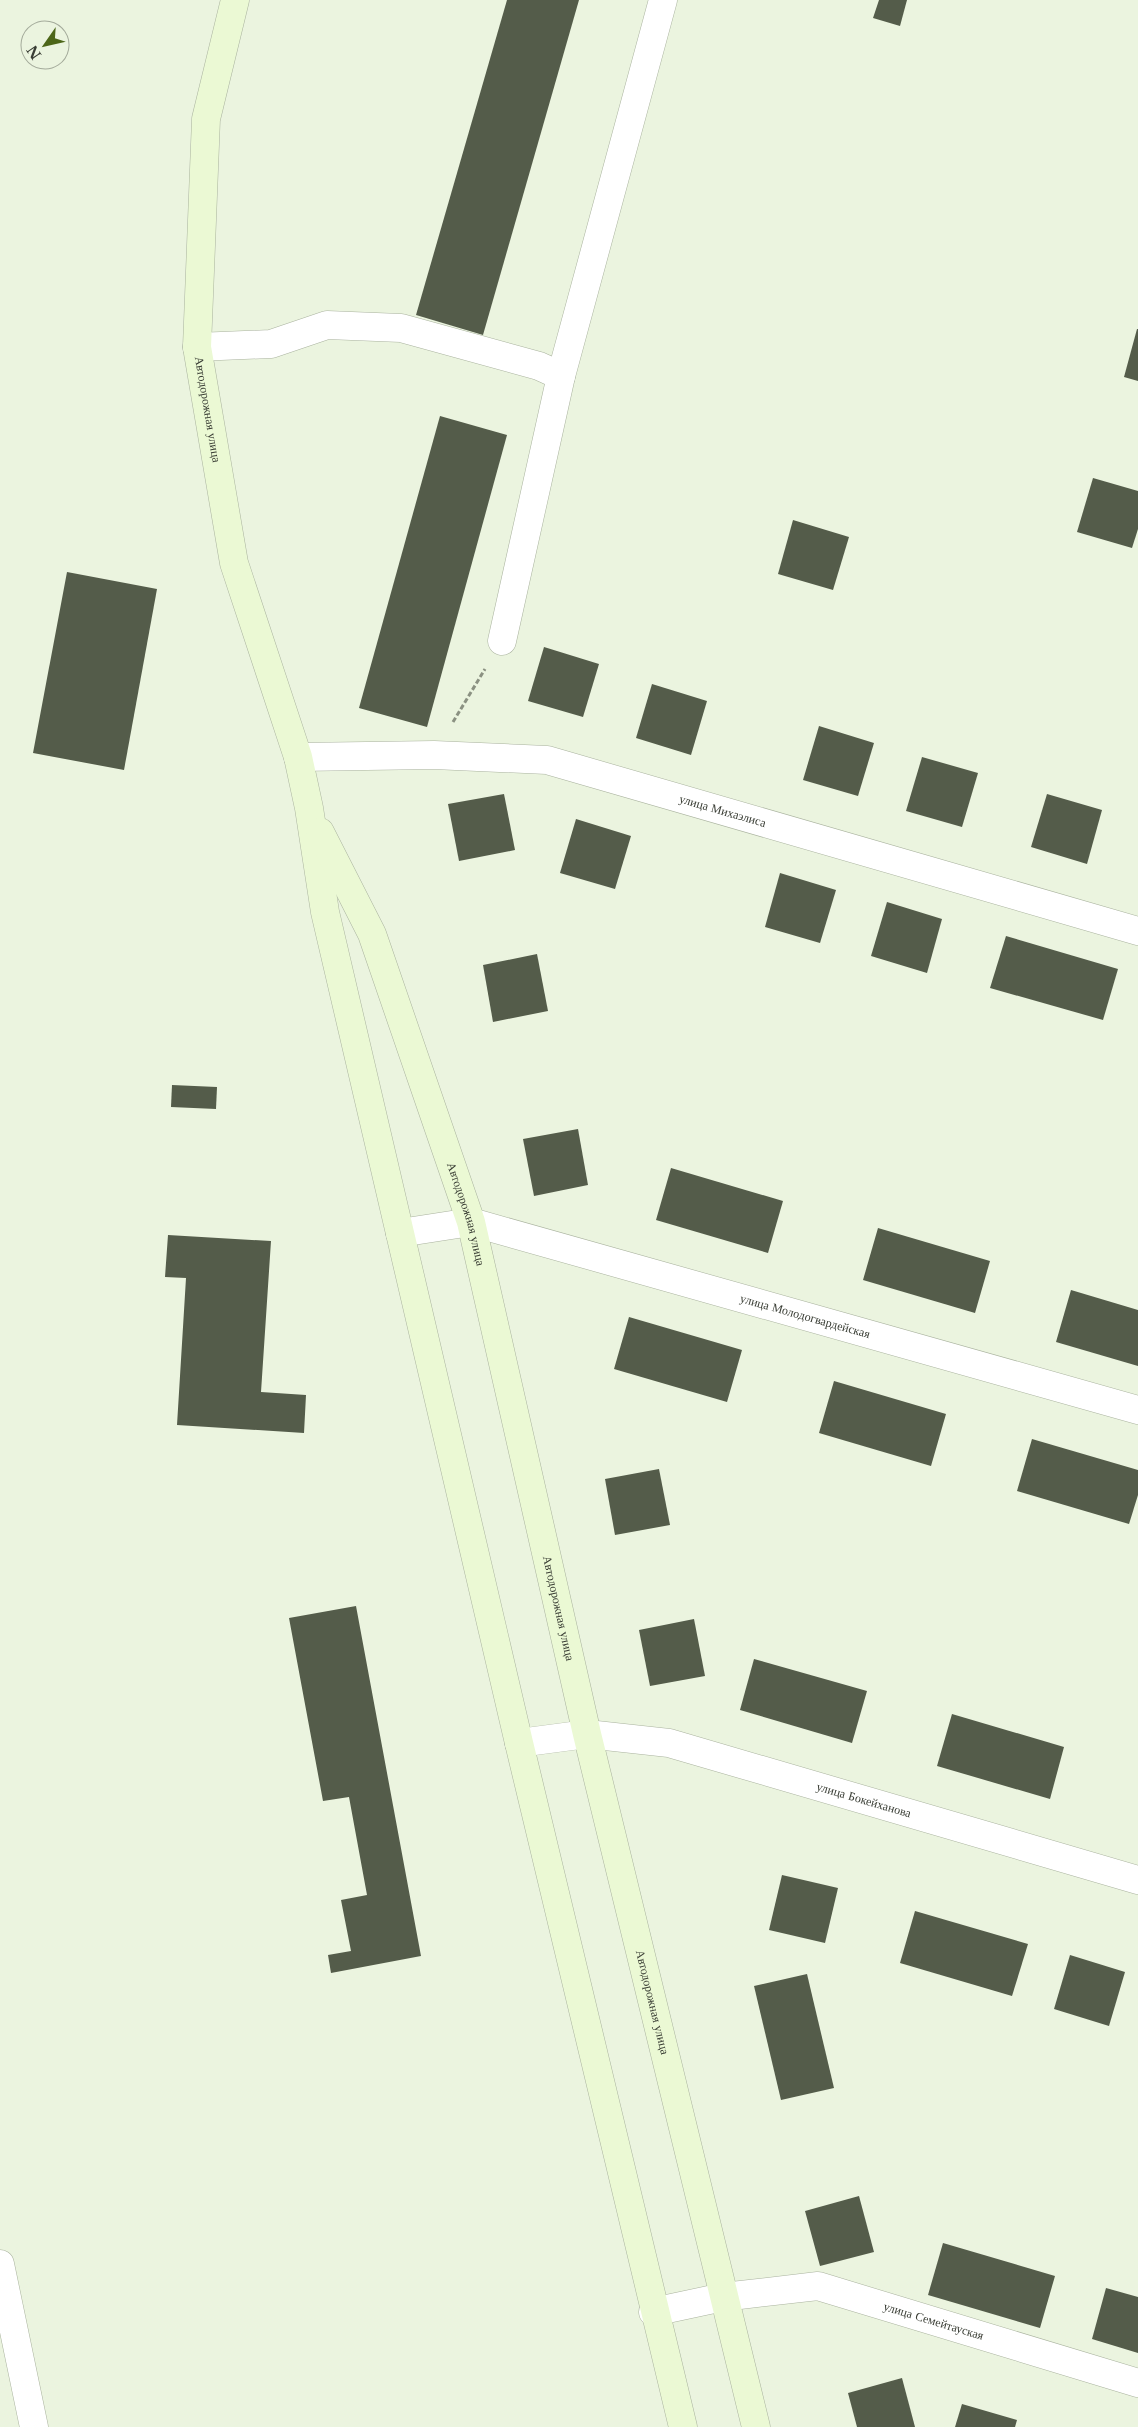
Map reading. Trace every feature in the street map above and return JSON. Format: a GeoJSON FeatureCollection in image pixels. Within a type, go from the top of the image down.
{"type":"FeatureCollection","features":[{"type":"Feature","properties":{"kind":"main road","name":"Автодорожная улица"},"geometry":{"type":"LineString","coordinates":[[235,0],[206,119],[197,347],[234,563],[298,756],[309,808],[325,912],[653,2312],[683,2427]]}},
{"type":"Feature","properties":{"kind":"main road","name":"Автодорожная улица"},"geometry":{"type":"LineString","coordinates":[[309,808],[372,934],[471,1222],[587,1734],[756,2427]]}},
{"type":"Feature","properties":{"kind":"street"},"geometry":{"type":"LineString","coordinates":[[502,641],[561,376],[664,0]]}},
{"type":"Feature","properties":{"kind":"street"},"geometry":{"type":"LineString","coordinates":[[197,347],[272,344],[327,325],[401,328],[540,366],[561,376]]}},
{"type":"Feature","properties":{"kind":"street","name":"улица Михаэлиса"},"geometry":{"type":"LineString","coordinates":[[298,756],[434,755],[547,760],[1138,931]]}},
{"type":"Feature","properties":{"kind":"street"},"geometry":{"type":"LineString","coordinates":[[400,1233],[471,1222]]}},
{"type":"Feature","properties":{"kind":"street","name":"улица Молодогвардейская"},"geometry":{"type":"LineString","coordinates":[[471,1222],[1138,1410]]}},
{"type":"Feature","properties":{"kind":"street","name":"улица Бокейханова"},"geometry":{"type":"LineString","coordinates":[[519,1743],[587,1734],[669,1743],[1138,1880]]}},
{"type":"Feature","properties":{"kind":"street"},"geometry":{"type":"LineString","coordinates":[[0,2264],[34,2427]]}},
{"type":"Feature","properties":{"kind":"street","name":"улица Семейтауская"},"geometry":{"type":"LineString","coordinates":[[653,2312],[724,2297],[818,2286],[1138,2383]]}},
{"type":"Feature","properties":{"kind":"path"},"geometry":{"type":"LineString","coordinates":[[434,755],[502,641]]}},
{"type":"Feature","properties":{"kind":"building"},"geometry":{"type":"Polygon","coordinates":[[[507,0],[579,0],[483,335],[416,315],[507,0]]]}},
{"type":"Feature","properties":{"kind":"building"},"geometry":{"type":"Polygon","coordinates":[[[879,0],[907,0],[900,26],[873,18],[879,0]]]}},
{"type":"Feature","properties":{"kind":"building"},"geometry":{"type":"Polygon","coordinates":[[[1138,329],[1138,381],[1124,377],[1138,329]]]}},
{"type":"Feature","properties":{"kind":"building"},"geometry":{"type":"Polygon","coordinates":[[[440,416],[507,435],[427,727],[359,708],[440,416]]]}},
{"type":"Feature","properties":{"kind":"building"},"geometry":{"type":"Polygon","coordinates":[[[1093,478],[1138,491],[1138,529],[1132,548],[1077,532],[1093,478]]]}},
{"type":"Feature","properties":{"kind":"building"},"geometry":{"type":"Polygon","coordinates":[[[793,520],[849,537],[833,590],[778,574],[793,520]]]}},
{"type":"Feature","properties":{"kind":"building"},"geometry":{"type":"Polygon","coordinates":[[[67,572],[157,589],[124,770],[33,753],[67,572]]]}},
{"type":"Feature","properties":{"kind":"building"},"geometry":{"type":"Polygon","coordinates":[[[544,647],[599,664],[583,717],[528,701],[544,647]]]}},
{"type":"Feature","properties":{"kind":"building"},"geometry":{"type":"Polygon","coordinates":[[[652,684],[707,701],[691,755],[636,738],[652,684]]]}},
{"type":"Feature","properties":{"kind":"building"},"geometry":{"type":"Polygon","coordinates":[[[819,726],[874,743],[858,796],[803,780],[819,726]]]}},
{"type":"Feature","properties":{"kind":"building"},"geometry":{"type":"Polygon","coordinates":[[[922,757],[978,773],[962,827],[906,811],[922,757]]]}},
{"type":"Feature","properties":{"kind":"building"},"geometry":{"type":"Polygon","coordinates":[[[504,794],[515,850],[459,861],[448,804],[504,794]]]}},
{"type":"Feature","properties":{"kind":"building"},"geometry":{"type":"Polygon","coordinates":[[[1047,794],[1102,810],[1087,864],[1031,847],[1047,794]]]}},
{"type":"Feature","properties":{"kind":"building"},"geometry":{"type":"Polygon","coordinates":[[[576,819],[631,836],[615,889],[560,873],[576,819]]]}},
{"type":"Feature","properties":{"kind":"building"},"geometry":{"type":"Polygon","coordinates":[[[780,873],[836,890],[820,943],[765,927],[780,873]]]}},
{"type":"Feature","properties":{"kind":"building"},"geometry":{"type":"Polygon","coordinates":[[[887,902],[942,919],[927,973],[871,956],[887,902]]]}},
{"type":"Feature","properties":{"kind":"building"},"geometry":{"type":"Polygon","coordinates":[[[1006,936],[1118,969],[1103,1020],[990,988],[1006,936]]]}},
{"type":"Feature","properties":{"kind":"building"},"geometry":{"type":"Polygon","coordinates":[[[537,954],[548,1011],[493,1022],[483,965],[537,954]]]}},
{"type":"Feature","properties":{"kind":"building"},"geometry":{"type":"Polygon","coordinates":[[[172,1085],[217,1087],[216,1109],[171,1107],[172,1085]]]}},
{"type":"Feature","properties":{"kind":"building"},"geometry":{"type":"Polygon","coordinates":[[[578,1129],[588,1185],[534,1196],[523,1139],[578,1129]]]}},
{"type":"Feature","properties":{"kind":"building"},"geometry":{"type":"Polygon","coordinates":[[[671,1168],[783,1201],[768,1253],[656,1220],[671,1168]]]}},
{"type":"Feature","properties":{"kind":"building"},"geometry":{"type":"Polygon","coordinates":[[[878,1228],[990,1261],[975,1313],[863,1280],[878,1228]]]}},
{"type":"Feature","properties":{"kind":"building"},"geometry":{"type":"Polygon","coordinates":[[[168,1235],[271,1241],[261,1392],[306,1395],[304,1433],[177,1425],[186,1278],[165,1277],[168,1235]]]}},
{"type":"Feature","properties":{"kind":"building"},"geometry":{"type":"Polygon","coordinates":[[[1071,1290],[1138,1310],[1138,1366],[1056,1342],[1071,1290]]]}},
{"type":"Feature","properties":{"kind":"building"},"geometry":{"type":"Polygon","coordinates":[[[629,1317],[742,1350],[727,1402],[614,1369],[629,1317]]]}},
{"type":"Feature","properties":{"kind":"building"},"geometry":{"type":"Polygon","coordinates":[[[834,1381],[946,1414],[931,1466],[819,1433],[834,1381]]]}},
{"type":"Feature","properties":{"kind":"building"},"geometry":{"type":"Polygon","coordinates":[[[1032,1439],[1138,1470],[1138,1495],[1129,1524],[1017,1491],[1032,1439]]]}},
{"type":"Feature","properties":{"kind":"building"},"geometry":{"type":"Polygon","coordinates":[[[659,1469],[670,1525],[615,1535],[605,1479],[659,1469]]]}},
{"type":"Feature","properties":{"kind":"building"},"geometry":{"type":"Polygon","coordinates":[[[356,1606],[421,1956],[331,1973],[328,1955],[351,1951],[341,1900],[367,1895],[349,1797],[323,1801],[289,1618],[356,1606]]]}},
{"type":"Feature","properties":{"kind":"building"},"geometry":{"type":"Polygon","coordinates":[[[694,1619],[705,1676],[650,1686],[639,1630],[694,1619]]]}},
{"type":"Feature","properties":{"kind":"building"},"geometry":{"type":"Polygon","coordinates":[[[754,1659],[867,1691],[852,1743],[740,1710],[754,1659]]]}},
{"type":"Feature","properties":{"kind":"building"},"geometry":{"type":"Polygon","coordinates":[[[952,1714],[1064,1747],[1050,1799],[937,1766],[952,1714]]]}},
{"type":"Feature","properties":{"kind":"building"},"geometry":{"type":"Polygon","coordinates":[[[782,1875],[838,1888],[825,1943],[769,1930],[782,1875]]]}},
{"type":"Feature","properties":{"kind":"building"},"geometry":{"type":"Polygon","coordinates":[[[915,1911],[1028,1944],[1012,1996],[900,1963],[915,1911]]]}},
{"type":"Feature","properties":{"kind":"building"},"geometry":{"type":"Polygon","coordinates":[[[1070,1955],[1125,1972],[1109,2026],[1054,2009],[1070,1955]]]}},
{"type":"Feature","properties":{"kind":"building"},"geometry":{"type":"Polygon","coordinates":[[[807,1974],[834,2088],[781,2100],[754,1986],[807,1974]]]}},
{"type":"Feature","properties":{"kind":"building"},"geometry":{"type":"Polygon","coordinates":[[[859,2196],[874,2252],[820,2266],[805,2211],[859,2196]]]}},
{"type":"Feature","properties":{"kind":"building"},"geometry":{"type":"Polygon","coordinates":[[[943,2243],[1055,2276],[1040,2328],[928,2295],[943,2243]]]}},
{"type":"Feature","properties":{"kind":"building"},"geometry":{"type":"Polygon","coordinates":[[[1106,2288],[1138,2297],[1138,2353],[1092,2339],[1106,2288]]]}},
{"type":"Feature","properties":{"kind":"building"},"geometry":{"type":"Polygon","coordinates":[[[902,2378],[915,2427],[857,2427],[848,2393],[902,2378]]]}},
{"type":"Feature","properties":{"kind":"building"},"geometry":{"type":"Polygon","coordinates":[[[962,2404],[1017,2420],[1015,2427],[955,2427],[962,2404]]]}}]}
